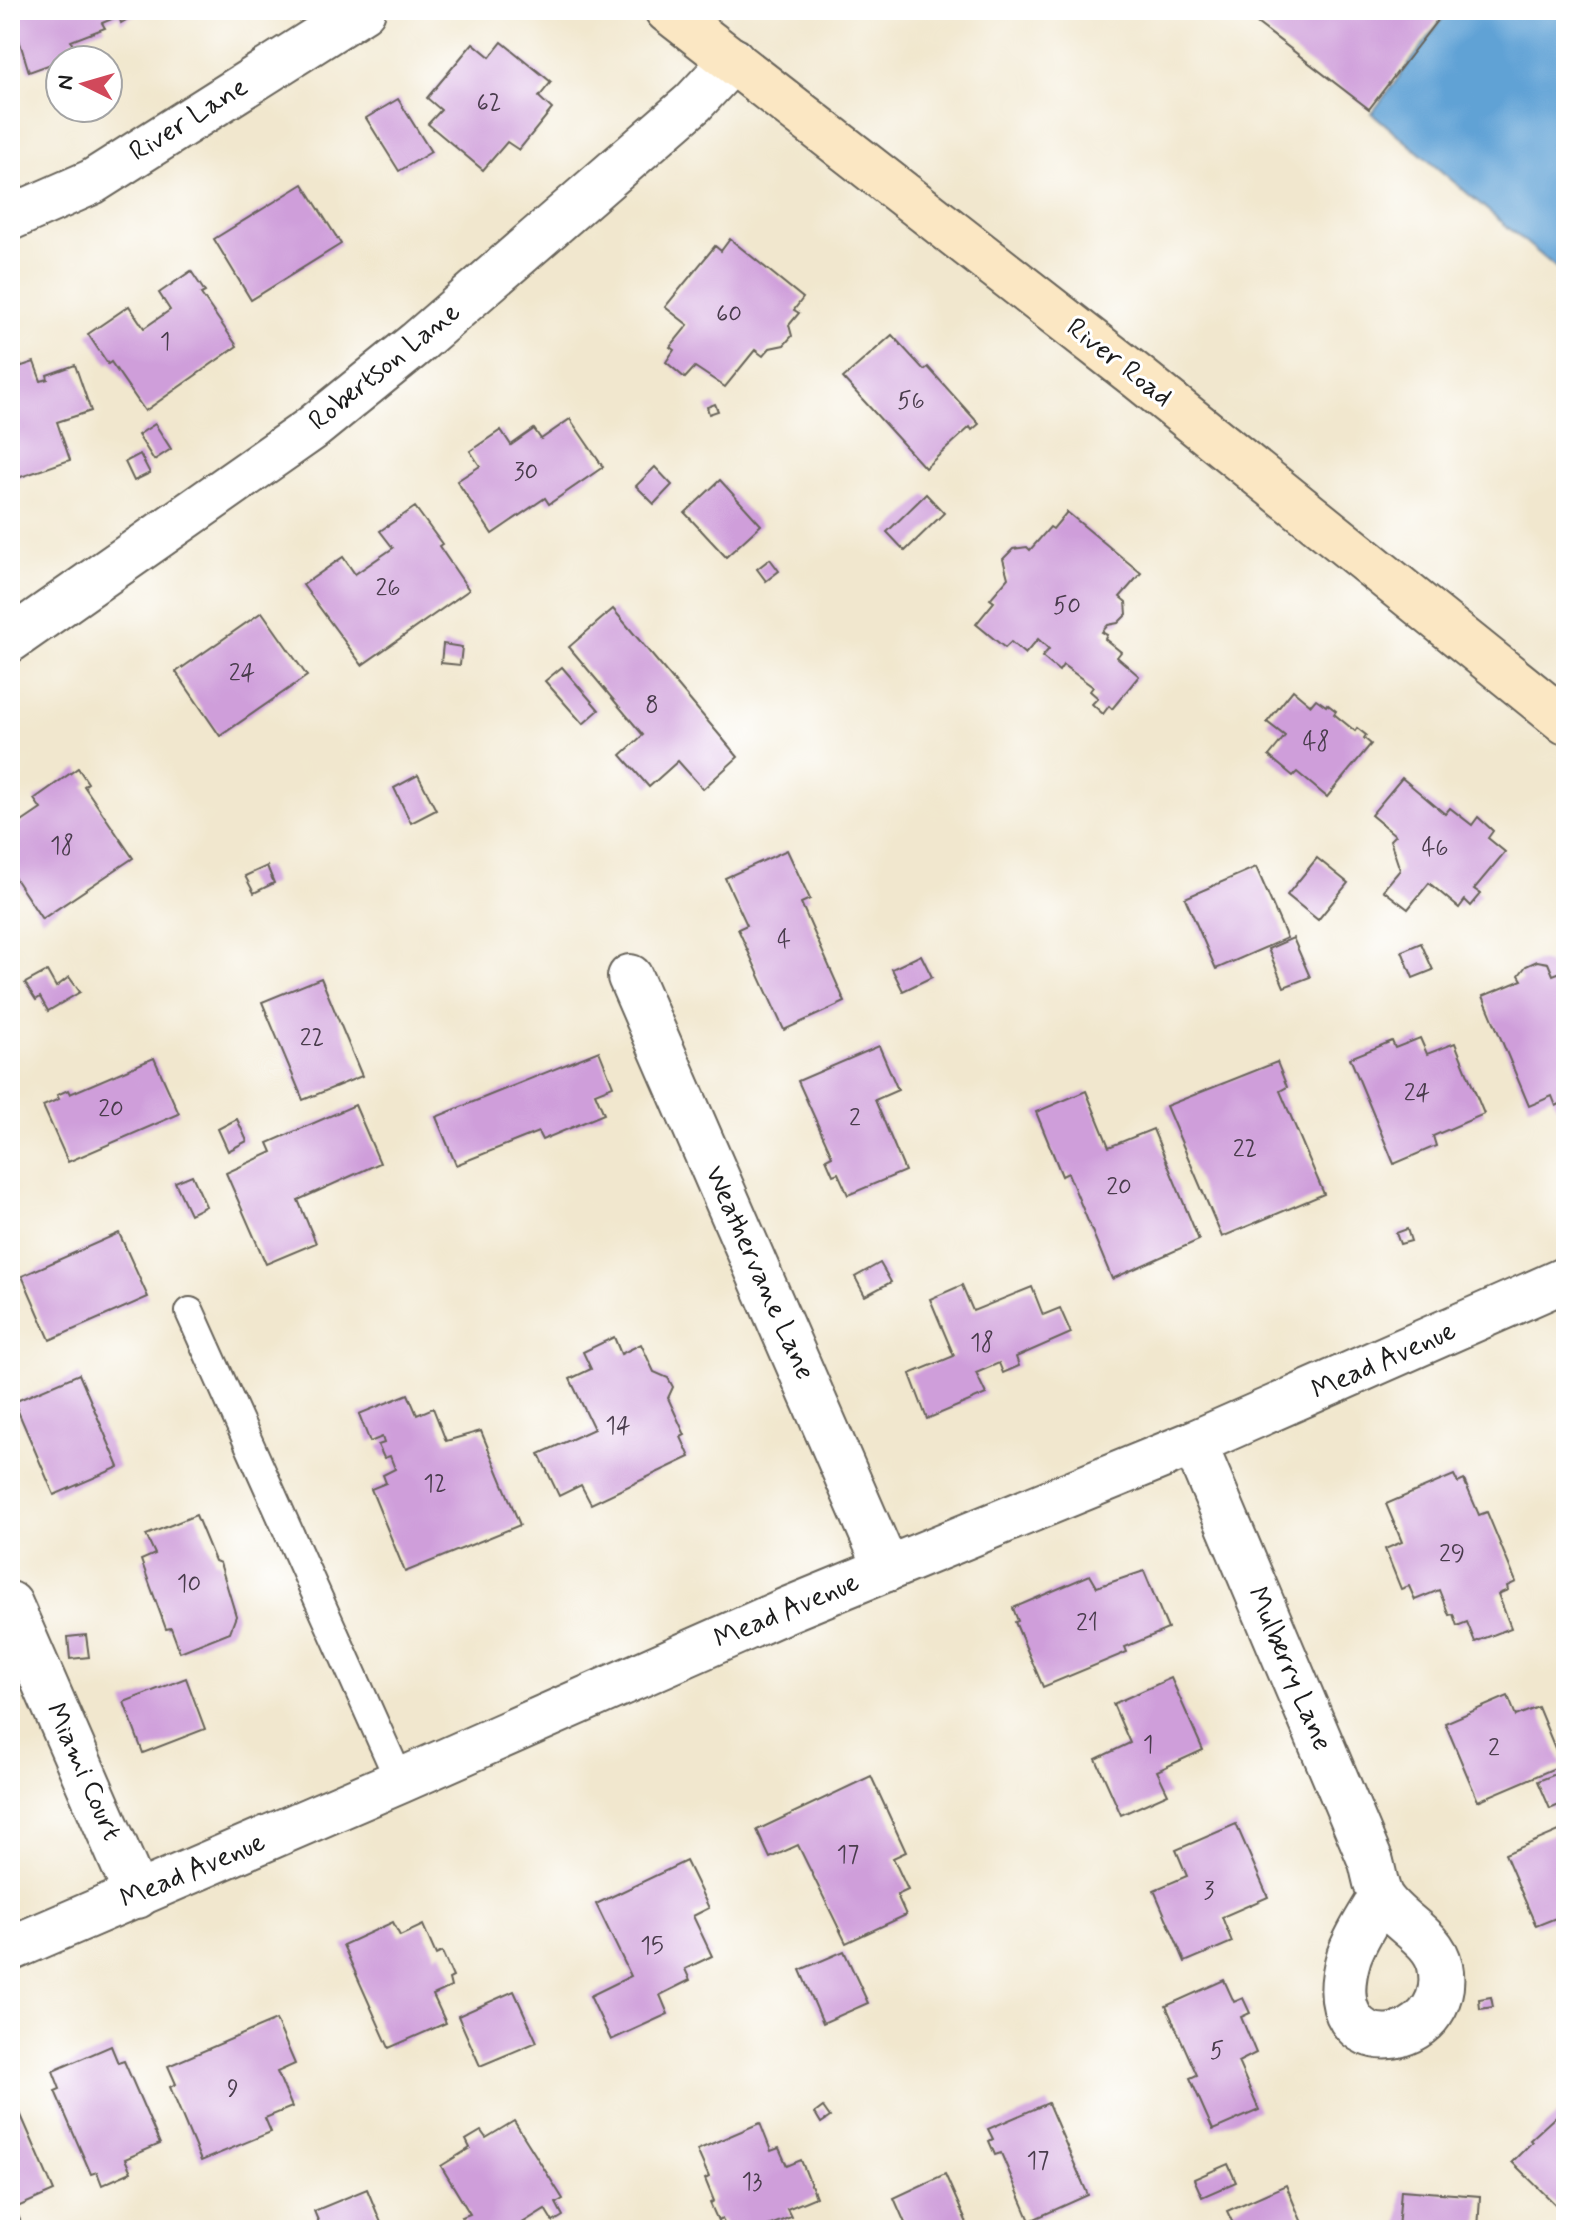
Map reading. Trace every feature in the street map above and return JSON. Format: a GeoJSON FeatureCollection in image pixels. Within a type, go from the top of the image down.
{"type":"FeatureCollection","features":[{"type":"Feature","properties":{"kind":"main road","name":"River Road"},"geometry":{"type":"LineString","coordinates":[[667,10],[1139,378],[1566,722]]}},
{"type":"Feature","properties":{"kind":"street","name":"River Lane"},"geometry":{"type":"LineString","coordinates":[[10,218],[92,182],[363,10]]}},
{"type":"Feature","properties":{"kind":"street","name":"Robertson Lane"},"geometry":{"type":"LineString","coordinates":[[10,640],[322,419],[417,343],[693,103],[733,60]]}},
{"type":"Feature","properties":{"kind":"street","name":"Weathervane Lane"},"geometry":{"type":"LineString","coordinates":[[630,977],[887,1569]]}},
{"type":"Feature","properties":{"kind":"street","name":"Mead Avenue"},"geometry":{"type":"LineString","coordinates":[[10,1949],[789,1609],[1194,1443],[1566,1279]]}},
{"type":"Feature","properties":{"kind":"street","name":"Mulberry Lane"},"geometry":{"type":"LineString","coordinates":[[1194,1443],[1365,1848],[1381,1897]]}},
{"type":"Feature","properties":{"kind":"street","name":"Miami Court"},"geometry":{"type":"LineString","coordinates":[[10,1604],[137,1896]]}},
{"type":"Feature","properties":{"kind":"lane"},"geometry":{"type":"LineString","coordinates":[[190,1312],[400,1781]]}},
{"type":"Feature","properties":{"kind":"water"},"geometry":{"type":"Polygon","coordinates":[[[1449,10],[1566,10],[1566,276],[1372,113],[1449,10]]]}},
{"type":"Feature","properties":{"kind":"building"},"geometry":{"type":"Polygon","coordinates":[[[10,10],[143,10],[121,23],[119,16],[102,23],[105,28],[71,41],[72,44],[44,44],[44,67],[29,72],[10,10]]]}},
{"type":"Feature","properties":{"kind":"building"},"geometry":{"type":"Polygon","coordinates":[[[1240,10],[1445,10],[1369,109],[1240,10]]]}},
{"type":"Feature","properties":{"kind":"building"},"geometry":{"type":"Polygon","coordinates":[[[502,42],[551,82],[539,97],[552,109],[519,150],[507,142],[483,170],[428,124],[441,110],[427,98],[473,43],[490,57],[502,42]]]}},
{"type":"Feature","properties":{"kind":"building"},"geometry":{"type":"Polygon","coordinates":[[[398,99],[431,152],[399,171],[366,118],[398,99]]]}},
{"type":"Feature","properties":{"kind":"building"},"geometry":{"type":"Polygon","coordinates":[[[303,184],[341,244],[251,300],[214,239],[303,184]]]}},
{"type":"Feature","properties":{"kind":"building"},"geometry":{"type":"Polygon","coordinates":[[[730,239],[803,298],[794,310],[799,313],[789,325],[792,336],[784,345],[770,348],[763,356],[755,350],[725,387],[695,367],[685,378],[666,362],[674,350],[670,347],[688,325],[665,307],[715,246],[721,251],[730,239]]]}},
{"type":"Feature","properties":{"kind":"building"},"geometry":{"type":"Polygon","coordinates":[[[191,271],[205,292],[201,294],[237,346],[145,411],[88,334],[129,306],[144,328],[170,310],[159,293],[191,271]]]}},
{"type":"Feature","properties":{"kind":"building"},"geometry":{"type":"Polygon","coordinates":[[[892,335],[924,370],[928,367],[979,424],[972,430],[970,427],[925,468],[843,378],[892,335]]]}},
{"type":"Feature","properties":{"kind":"building"},"geometry":{"type":"Polygon","coordinates":[[[34,362],[41,381],[48,379],[47,375],[75,365],[91,411],[57,422],[70,460],[15,479],[10,463],[10,370],[34,362]]]}},
{"type":"Feature","properties":{"kind":"building"},"geometry":{"type":"Polygon","coordinates":[[[715,404],[718,411],[709,414],[707,407],[715,404]]]}},
{"type":"Feature","properties":{"kind":"building"},"geometry":{"type":"Polygon","coordinates":[[[570,419],[603,467],[549,504],[545,498],[492,534],[457,481],[480,466],[470,451],[501,430],[511,445],[534,429],[541,439],[570,419]]]}},
{"type":"Feature","properties":{"kind":"building"},"geometry":{"type":"Polygon","coordinates":[[[155,424],[171,449],[154,460],[138,435],[155,424]]]}},
{"type":"Feature","properties":{"kind":"building"},"geometry":{"type":"Polygon","coordinates":[[[140,454],[150,473],[134,481],[125,462],[140,454]]]}},
{"type":"Feature","properties":{"kind":"building"},"geometry":{"type":"Polygon","coordinates":[[[655,467],[672,485],[654,504],[636,486],[655,467]]]}},
{"type":"Feature","properties":{"kind":"building"},"geometry":{"type":"Polygon","coordinates":[[[720,480],[761,525],[726,557],[685,513],[720,480]]]}},
{"type":"Feature","properties":{"kind":"building"},"geometry":{"type":"Polygon","coordinates":[[[926,494],[944,513],[905,551],[887,532],[926,494]]]}},
{"type":"Feature","properties":{"kind":"building"},"geometry":{"type":"Polygon","coordinates":[[[415,507],[442,544],[439,546],[469,590],[362,665],[303,585],[343,557],[355,574],[393,548],[380,531],[415,507]]]}},
{"type":"Feature","properties":{"kind":"building"},"geometry":{"type":"Polygon","coordinates":[[[1067,512],[1141,573],[1120,597],[1126,602],[1127,614],[1102,632],[1107,635],[1105,639],[1121,652],[1117,657],[1139,676],[1112,709],[1109,706],[1103,714],[1092,704],[1098,698],[1090,691],[1093,687],[1063,665],[1059,671],[1042,657],[1049,649],[1038,639],[1025,654],[1011,642],[1005,648],[976,624],[994,602],[990,599],[1008,578],[1003,559],[1013,549],[1027,547],[1030,550],[1067,512]]]}},
{"type":"Feature","properties":{"kind":"building"},"geometry":{"type":"Polygon","coordinates":[[[770,559],[779,571],[766,581],[757,569],[770,559]]]}},
{"type":"Feature","properties":{"kind":"building"},"geometry":{"type":"Polygon","coordinates":[[[613,609],[738,757],[703,789],[678,761],[649,787],[621,755],[643,735],[569,647],[613,609]]]}},
{"type":"Feature","properties":{"kind":"building"},"geometry":{"type":"Polygon","coordinates":[[[262,612],[307,676],[220,736],[176,672],[262,612]]]}},
{"type":"Feature","properties":{"kind":"building"},"geometry":{"type":"Polygon","coordinates":[[[443,644],[462,647],[460,665],[441,663],[443,644]]]}},
{"type":"Feature","properties":{"kind":"building"},"geometry":{"type":"Polygon","coordinates":[[[562,667],[599,710],[583,724],[545,681],[562,667]]]}},
{"type":"Feature","properties":{"kind":"building"},"geometry":{"type":"Polygon","coordinates":[[[1293,690],[1311,705],[1316,699],[1327,704],[1355,731],[1357,728],[1366,735],[1364,738],[1371,744],[1327,797],[1297,772],[1293,776],[1269,756],[1285,736],[1267,722],[1293,690]]]}},
{"type":"Feature","properties":{"kind":"building"},"geometry":{"type":"Polygon","coordinates":[[[78,768],[88,783],[84,786],[133,858],[42,919],[10,871],[10,830],[41,809],[34,799],[78,768]]]}},
{"type":"Feature","properties":{"kind":"building"},"geometry":{"type":"Polygon","coordinates":[[[418,775],[436,810],[411,823],[394,788],[418,775]]]}},
{"type":"Feature","properties":{"kind":"building"},"geometry":{"type":"Polygon","coordinates":[[[1402,778],[1445,814],[1450,808],[1472,825],[1478,817],[1493,831],[1488,838],[1505,852],[1474,889],[1481,894],[1471,906],[1465,900],[1459,908],[1429,883],[1408,909],[1383,890],[1400,870],[1390,840],[1395,835],[1371,815],[1402,778]]]}},
{"type":"Feature","properties":{"kind":"building"},"geometry":{"type":"Polygon","coordinates":[[[787,850],[810,899],[801,903],[845,1002],[784,1030],[738,929],[747,925],[725,878],[787,850]]]}},
{"type":"Feature","properties":{"kind":"building"},"geometry":{"type":"Polygon","coordinates":[[[1317,858],[1348,883],[1318,920],[1287,895],[1317,858]]]}},
{"type":"Feature","properties":{"kind":"building"},"geometry":{"type":"Polygon","coordinates":[[[267,866],[274,883],[254,893],[245,876],[267,866]]]}},
{"type":"Feature","properties":{"kind":"building"},"geometry":{"type":"Polygon","coordinates":[[[1256,867],[1287,938],[1216,969],[1185,898],[1256,867]]]}},
{"type":"Feature","properties":{"kind":"building"},"geometry":{"type":"Polygon","coordinates":[[[1293,938],[1310,977],[1284,987],[1268,949],[1293,938]]]}},
{"type":"Feature","properties":{"kind":"building"},"geometry":{"type":"Polygon","coordinates":[[[1421,943],[1433,970],[1413,978],[1402,951],[1421,943]]]}},
{"type":"Feature","properties":{"kind":"building"},"geometry":{"type":"Polygon","coordinates":[[[921,955],[932,977],[903,991],[892,969],[921,955]]]}},
{"type":"Feature","properties":{"kind":"building"},"geometry":{"type":"Polygon","coordinates":[[[1537,961],[1548,963],[1553,975],[1566,970],[1566,1101],[1556,1106],[1552,1096],[1529,1106],[1483,996],[1522,980],[1519,975],[1526,966],[1537,961]]]}},
{"type":"Feature","properties":{"kind":"building"},"geometry":{"type":"Polygon","coordinates":[[[47,971],[56,987],[69,977],[80,992],[48,1011],[40,997],[36,1000],[25,983],[47,971]]]}},
{"type":"Feature","properties":{"kind":"building"},"geometry":{"type":"Polygon","coordinates":[[[321,978],[362,1076],[303,1100],[262,1002],[321,978]]]}},
{"type":"Feature","properties":{"kind":"building"},"geometry":{"type":"Polygon","coordinates":[[[1420,1038],[1427,1054],[1455,1043],[1484,1114],[1433,1136],[1436,1146],[1394,1164],[1350,1058],[1392,1041],[1395,1048],[1420,1038]]]}},
{"type":"Feature","properties":{"kind":"building"},"geometry":{"type":"Polygon","coordinates":[[[879,1046],[898,1090],[875,1100],[905,1171],[848,1195],[838,1173],[833,1175],[826,1159],[832,1156],[798,1081],[879,1046]]]}},
{"type":"Feature","properties":{"kind":"building"},"geometry":{"type":"Polygon","coordinates":[[[599,1051],[613,1086],[595,1093],[604,1114],[542,1140],[538,1132],[456,1165],[436,1117],[599,1051]]]}},
{"type":"Feature","properties":{"kind":"building"},"geometry":{"type":"Polygon","coordinates":[[[154,1058],[179,1114],[68,1162],[43,1106],[59,1099],[57,1095],[68,1090],[70,1094],[154,1058]]]}},
{"type":"Feature","properties":{"kind":"building"},"geometry":{"type":"Polygon","coordinates":[[[1277,1062],[1287,1087],[1280,1091],[1324,1194],[1222,1237],[1166,1106],[1277,1062]]]}},
{"type":"Feature","properties":{"kind":"building"},"geometry":{"type":"Polygon","coordinates":[[[1086,1091],[1109,1147],[1153,1129],[1199,1240],[1112,1279],[1068,1173],[1062,1176],[1036,1112],[1086,1091]]]}},
{"type":"Feature","properties":{"kind":"building"},"geometry":{"type":"Polygon","coordinates":[[[355,1105],[380,1163],[298,1200],[316,1243],[266,1264],[226,1173],[272,1152],[268,1143],[355,1105]]]}},
{"type":"Feature","properties":{"kind":"building"},"geometry":{"type":"Polygon","coordinates":[[[237,1119],[247,1141],[228,1151],[218,1129],[237,1119]]]}},
{"type":"Feature","properties":{"kind":"building"},"geometry":{"type":"Polygon","coordinates":[[[192,1175],[206,1206],[190,1214],[175,1182],[192,1175]]]}},
{"type":"Feature","properties":{"kind":"building"},"geometry":{"type":"Polygon","coordinates":[[[1407,1229],[1411,1241],[1400,1244],[1396,1233],[1407,1229]]]}},
{"type":"Feature","properties":{"kind":"building"},"geometry":{"type":"Polygon","coordinates":[[[119,1233],[148,1297],[50,1340],[22,1276],[119,1233]]]}},
{"type":"Feature","properties":{"kind":"building"},"geometry":{"type":"Polygon","coordinates":[[[880,1263],[891,1282],[865,1296],[855,1277],[880,1263]]]}},
{"type":"Feature","properties":{"kind":"building"},"geometry":{"type":"Polygon","coordinates":[[[962,1285],[973,1311],[1032,1287],[1043,1315],[1060,1308],[1071,1333],[1016,1357],[1019,1366],[1003,1373],[999,1363],[976,1373],[986,1394],[927,1419],[910,1374],[954,1356],[930,1299],[962,1285]]]}},
{"type":"Feature","properties":{"kind":"building"},"geometry":{"type":"Polygon","coordinates":[[[614,1337],[621,1354],[641,1344],[654,1372],[668,1378],[673,1387],[668,1398],[685,1435],[681,1437],[690,1457],[591,1504],[581,1485],[559,1496],[539,1454],[594,1429],[570,1379],[591,1369],[583,1352],[614,1337]]]}},
{"type":"Feature","properties":{"kind":"building"},"geometry":{"type":"Polygon","coordinates":[[[79,1374],[119,1467],[54,1495],[14,1402],[79,1374]]]}},
{"type":"Feature","properties":{"kind":"building"},"geometry":{"type":"Polygon","coordinates":[[[408,1394],[417,1415],[433,1408],[446,1441],[481,1431],[520,1525],[405,1572],[371,1489],[386,1483],[383,1475],[395,1469],[390,1456],[384,1458],[378,1445],[384,1443],[382,1437],[370,1442],[359,1414],[408,1394]]]}},
{"type":"Feature","properties":{"kind":"building"},"geometry":{"type":"Polygon","coordinates":[[[1454,1475],[1458,1483],[1464,1480],[1479,1515],[1487,1512],[1516,1582],[1498,1594],[1511,1628],[1475,1642],[1467,1622],[1457,1626],[1453,1614],[1449,1615],[1439,1590],[1415,1600],[1409,1586],[1401,1589],[1385,1549],[1402,1542],[1386,1504],[1454,1475]]]}},
{"type":"Feature","properties":{"kind":"building"},"geometry":{"type":"Polygon","coordinates":[[[196,1515],[215,1561],[220,1563],[236,1616],[230,1632],[180,1652],[171,1628],[166,1629],[141,1560],[155,1554],[146,1535],[196,1515]]]}},
{"type":"Feature","properties":{"kind":"building"},"geometry":{"type":"Polygon","coordinates":[[[1144,1571],[1168,1629],[1125,1647],[1127,1652],[1043,1687],[1015,1622],[1018,1621],[1013,1608],[1090,1575],[1097,1587],[1144,1571]]]}},
{"type":"Feature","properties":{"kind":"building"},"geometry":{"type":"Polygon","coordinates":[[[86,1635],[89,1657],[70,1659],[68,1637],[86,1635]]]}},
{"type":"Feature","properties":{"kind":"building"},"geometry":{"type":"Polygon","coordinates":[[[186,1678],[205,1729],[143,1753],[124,1702],[186,1678]]]}},
{"type":"Feature","properties":{"kind":"building"},"geometry":{"type":"Polygon","coordinates":[[[1171,1678],[1203,1750],[1157,1771],[1168,1794],[1121,1815],[1096,1759],[1130,1743],[1113,1704],[1171,1678]]]}},
{"type":"Feature","properties":{"kind":"building"},"geometry":{"type":"Polygon","coordinates":[[[1508,1696],[1516,1716],[1538,1707],[1562,1765],[1478,1801],[1445,1723],[1508,1696]]]}},
{"type":"Feature","properties":{"kind":"building"},"geometry":{"type":"Polygon","coordinates":[[[1566,1770],[1566,1802],[1550,1809],[1538,1781],[1566,1770]]]}},
{"type":"Feature","properties":{"kind":"building"},"geometry":{"type":"Polygon","coordinates":[[[871,1776],[906,1852],[893,1858],[908,1890],[897,1895],[906,1915],[846,1943],[798,1845],[770,1858],[757,1830],[871,1776]]]}},
{"type":"Feature","properties":{"kind":"building"},"geometry":{"type":"Polygon","coordinates":[[[1236,1824],[1268,1897],[1222,1917],[1232,1942],[1185,1962],[1154,1890],[1187,1876],[1176,1850],[1236,1824]]]}},
{"type":"Feature","properties":{"kind":"building"},"geometry":{"type":"Polygon","coordinates":[[[1566,1828],[1566,1914],[1536,1926],[1505,1854],[1566,1828]]]}},
{"type":"Feature","properties":{"kind":"building"},"geometry":{"type":"Polygon","coordinates":[[[686,1861],[709,1908],[693,1916],[712,1956],[685,1969],[690,1980],[660,1995],[668,2014],[611,2040],[590,1996],[631,1976],[596,1904],[686,1861]]]}},
{"type":"Feature","properties":{"kind":"building"},"geometry":{"type":"Polygon","coordinates":[[[393,1922],[400,1936],[423,1925],[436,1955],[442,1952],[453,1977],[449,1979],[451,1987],[433,1995],[446,2023],[389,2048],[343,1945],[393,1922]]]}},
{"type":"Feature","properties":{"kind":"building"},"geometry":{"type":"Polygon","coordinates":[[[844,1951],[868,2003],[823,2023],[800,1970],[844,1951]]]}},
{"type":"Feature","properties":{"kind":"building"},"geometry":{"type":"Polygon","coordinates":[[[1224,1980],[1234,2002],[1243,1998],[1250,2013],[1241,2017],[1256,2053],[1238,2062],[1259,2110],[1213,2130],[1190,2078],[1197,2075],[1166,2006],[1224,1980]]]}},
{"type":"Feature","properties":{"kind":"building"},"geometry":{"type":"Polygon","coordinates":[[[514,1991],[537,2042],[480,2066],[458,2016],[514,1991]]]}},
{"type":"Feature","properties":{"kind":"building"},"geometry":{"type":"Polygon","coordinates":[[[1491,1997],[1493,2007],[1480,2009],[1479,1999],[1491,1997]]]}},
{"type":"Feature","properties":{"kind":"building"},"geometry":{"type":"Polygon","coordinates":[[[276,2020],[295,2064],[277,2072],[292,2107],[265,2118],[271,2132],[201,2161],[170,2087],[176,2084],[168,2066],[276,2020]]]}},
{"type":"Feature","properties":{"kind":"building"},"geometry":{"type":"Polygon","coordinates":[[[111,2046],[118,2063],[124,2061],[160,2144],[125,2159],[131,2172],[102,2185],[97,2172],[91,2174],[55,2091],[60,2089],[53,2071],[111,2046]]]}},
{"type":"Feature","properties":{"kind":"building"},"geometry":{"type":"Polygon","coordinates":[[[1048,2103],[1088,2195],[1030,2221],[1001,2153],[995,2155],[988,2129],[1048,2103]]]}},
{"type":"Feature","properties":{"kind":"building"},"geometry":{"type":"Polygon","coordinates":[[[17,2106],[54,2191],[15,2208],[20,2220],[10,2225],[10,2109],[17,2106]]]}},
{"type":"Feature","properties":{"kind":"building"},"geometry":{"type":"Polygon","coordinates":[[[823,2107],[830,2117],[821,2123],[815,2113],[823,2107]]]}},
{"type":"Feature","properties":{"kind":"building"},"geometry":{"type":"Polygon","coordinates":[[[1566,2107],[1566,2203],[1560,2209],[1512,2162],[1532,2142],[1530,2140],[1566,2107]]]}},
{"type":"Feature","properties":{"kind":"building"},"geometry":{"type":"Polygon","coordinates":[[[514,2121],[563,2199],[556,2203],[563,2216],[553,2222],[545,2209],[511,2230],[470,2230],[462,2217],[470,2214],[441,2166],[470,2148],[466,2140],[481,2131],[486,2138],[514,2121]]]}},
{"type":"Feature","properties":{"kind":"building"},"geometry":{"type":"Polygon","coordinates":[[[760,2123],[771,2151],[779,2148],[787,2166],[801,2160],[816,2197],[787,2209],[791,2217],[758,2230],[727,2230],[722,2219],[718,2221],[710,2203],[714,2201],[705,2179],[709,2177],[697,2150],[760,2123]]]}},
{"type":"Feature","properties":{"kind":"building"},"geometry":{"type":"Polygon","coordinates":[[[1228,2164],[1236,2182],[1202,2197],[1194,2179],[1228,2164]]]}},
{"type":"Feature","properties":{"kind":"building"},"geometry":{"type":"Polygon","coordinates":[[[945,2174],[970,2230],[908,2230],[894,2198],[945,2174]]]}},
{"type":"Feature","properties":{"kind":"building"},"geometry":{"type":"Polygon","coordinates":[[[1286,2185],[1305,2230],[1236,2230],[1227,2211],[1286,2185]]]}},
{"type":"Feature","properties":{"kind":"building"},"geometry":{"type":"Polygon","coordinates":[[[367,2189],[384,2230],[322,2230],[314,2211],[367,2189]]]}},
{"type":"Feature","properties":{"kind":"building"},"geometry":{"type":"Polygon","coordinates":[[[1401,2190],[1480,2196],[1478,2230],[1398,2230],[1401,2190]]]}},
{"type":"Feature","properties":{"kind":"building"},"geometry":{"type":"Polygon","coordinates":[[[135,2223],[139,2230],[119,2230],[135,2223]]]}}]}
